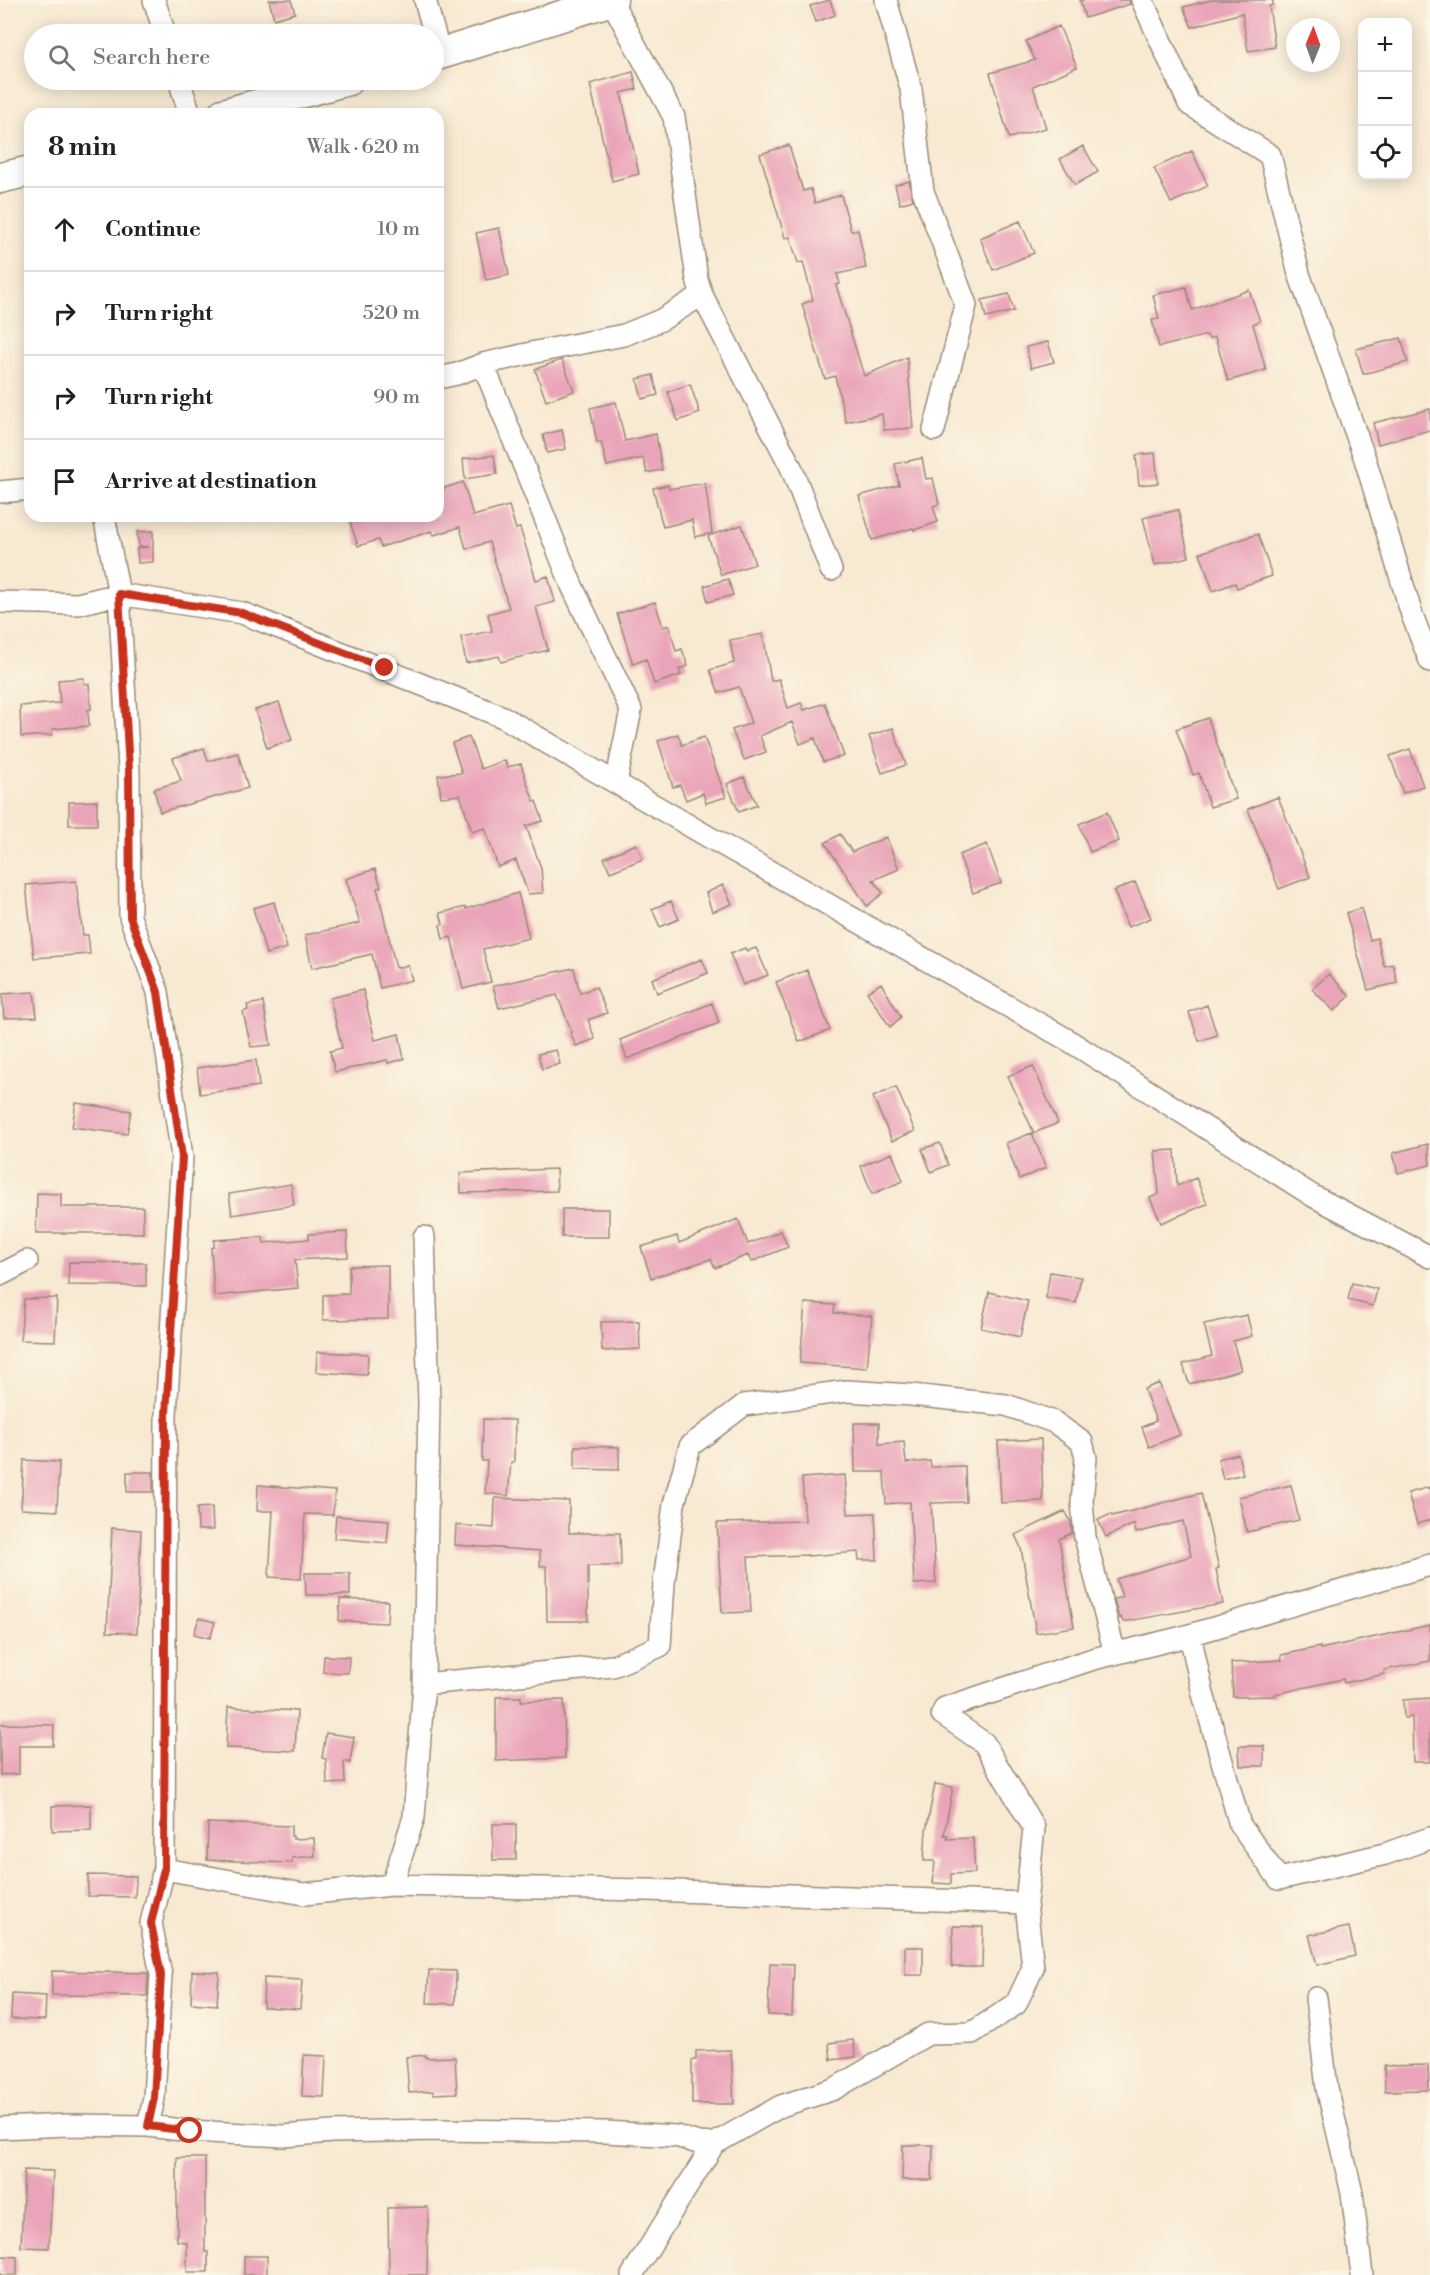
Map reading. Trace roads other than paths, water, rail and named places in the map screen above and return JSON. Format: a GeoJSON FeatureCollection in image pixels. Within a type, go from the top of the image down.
{"type":"FeatureCollection","features":[{"type":"Feature","properties":{"kind":"street"},"geometry":{"type":"LineString","coordinates":[[154,0],[162,24]]}},
{"type":"Feature","properties":{"kind":"street"},"geometry":{"type":"LineString","coordinates":[[425,0],[430,24]]}},
{"type":"Feature","properties":{"kind":"street"},"geometry":{"type":"LineString","coordinates":[[444,53],[612,0],[674,117],[697,279],[702,295],[791,467],[831,570]]}},
{"type":"Feature","properties":{"kind":"street"},"geometry":{"type":"LineString","coordinates":[[886,0],[911,89],[923,191],[966,305],[934,430]]}},
{"type":"Feature","properties":{"kind":"street"},"geometry":{"type":"LineString","coordinates":[[1142,0],[1189,104],[1270,155],[1299,274],[1365,459],[1412,615],[1430,661]]}},
{"type":"Feature","properties":{"kind":"street"},"geometry":{"type":"LineString","coordinates":[[182,90],[188,108]]}},
{"type":"Feature","properties":{"kind":"street"},"geometry":{"type":"LineString","coordinates":[[246,108],[312,90]]}},
{"type":"Feature","properties":{"kind":"street"},"geometry":{"type":"LineString","coordinates":[[0,178],[24,172]]}},
{"type":"Feature","properties":{"kind":"street"},"geometry":{"type":"LineString","coordinates":[[444,377],[483,364],[624,335],[661,320],[702,295]]}},
{"type":"Feature","properties":{"kind":"street"},"geometry":{"type":"LineString","coordinates":[[483,364],[572,586],[631,711],[616,783]]}},
{"type":"Feature","properties":{"kind":"street"},"geometry":{"type":"LineString","coordinates":[[0,492],[24,490]]}},
{"type":"Feature","properties":{"kind":"street"},"geometry":{"type":"LineString","coordinates":[[105,522],[119,594],[129,770],[130,917],[158,992],[182,1157],[166,1414],[164,1869],[151,1923],[161,1975],[154,2098],[148,2126]]}},
{"type":"Feature","properties":{"kind":"street"},"geometry":{"type":"LineString","coordinates":[[0,603],[78,604],[119,594],[242,613],[503,717],[1068,1040],[1313,1196],[1430,1257]]}},
{"type":"Feature","properties":{"kind":"street"},"geometry":{"type":"LineString","coordinates":[[392,1885],[414,1817],[424,1684],[429,1402],[424,1237]]}},
{"type":"Feature","properties":{"kind":"street"},"geometry":{"type":"LineString","coordinates":[[0,1275],[27,1261]]}},
{"type":"Feature","properties":{"kind":"street"},"geometry":{"type":"LineString","coordinates":[[424,1684],[613,1666],[660,1646],[664,1583],[674,1504],[690,1446],[744,1405],[847,1391],[1006,1405],[1054,1422],[1082,1442],[1086,1458],[1082,1502],[1084,1537],[1115,1654]]}},
{"type":"Feature","properties":{"kind":"street"},"geometry":{"type":"LineString","coordinates":[[632,2275],[714,2144],[781,2106],[834,2089],[928,2034],[972,2033],[1016,2004],[1033,1968],[1026,1903],[1034,1828],[984,1743],[942,1714],[945,1708],[1093,1659],[1190,1635],[1430,1565]]}},
{"type":"Feature","properties":{"kind":"street"},"geometry":{"type":"LineString","coordinates":[[1190,1635],[1203,1694],[1240,1825],[1279,1879],[1385,1854],[1430,1838]]}},
{"type":"Feature","properties":{"kind":"street"},"geometry":{"type":"LineString","coordinates":[[164,1869],[304,1894],[392,1885],[646,1890],[1026,1903]]}},
{"type":"Feature","properties":{"kind":"street"},"geometry":{"type":"LineString","coordinates":[[1316,1998],[1328,2088],[1352,2193],[1362,2275]]}},
{"type":"Feature","properties":{"kind":"street"},"geometry":{"type":"LineString","coordinates":[[0,2128],[67,2125],[148,2126],[282,2136],[332,2132],[438,2130],[605,2132],[676,2136],[698,2144],[714,2144]]}}]}
